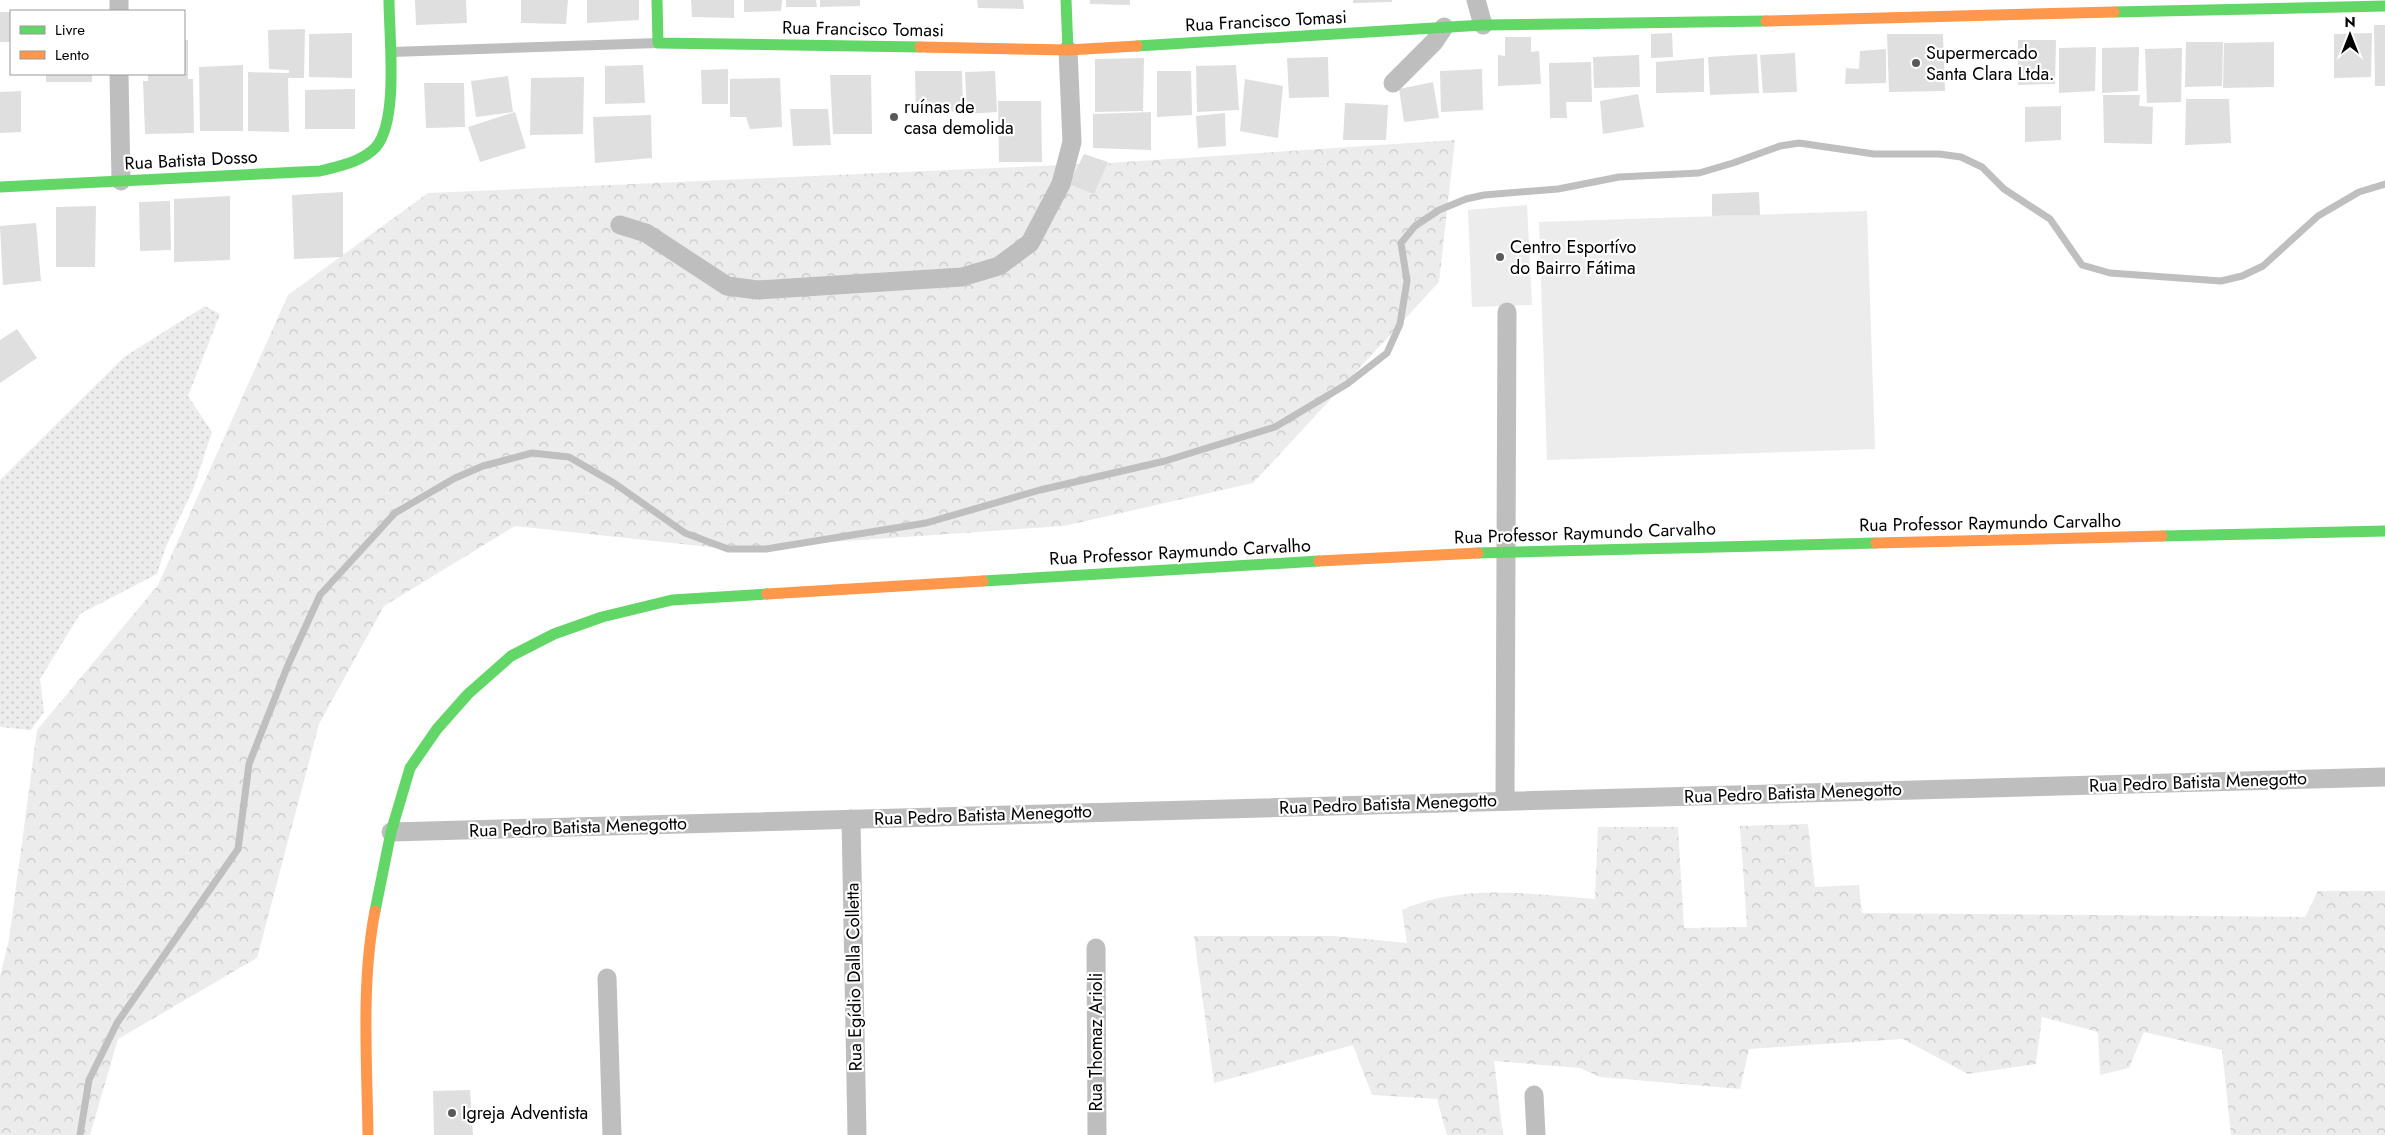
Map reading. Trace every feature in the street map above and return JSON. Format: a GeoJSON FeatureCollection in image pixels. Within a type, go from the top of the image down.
{"type":"FeatureCollection","features":[{"type":"Feature","properties":{"kind":"street"},"geometry":{"type":"LineString","coordinates":[[389,0],[390,52]]}},
{"type":"Feature","properties":{"kind":"street"},"geometry":{"type":"LineString","coordinates":[[657,0],[658,44]]}},
{"type":"Feature","properties":{"kind":"street"},"geometry":{"type":"LineString","coordinates":[[620,225],[646,233],[727,286],[758,290],[962,277],[999,266],[1030,243],[1061,184],[1072,142],[1066,0]]}},
{"type":"Feature","properties":{"kind":"street"},"geometry":{"type":"LineString","coordinates":[[1476,0],[1483,25]]}},
{"type":"Feature","properties":{"kind":"street","name":"Rua Francisco Tomasi"},"geometry":{"type":"LineString","coordinates":[[658,44],[1068,50],[1483,25],[1622,24],[2128,6],[2373,4]]}},
{"type":"Feature","properties":{"kind":"street"},"geometry":{"type":"LineString","coordinates":[[1393,83],[1434,42],[1444,27]]}},
{"type":"Feature","properties":{"kind":"street","name":"Rua Batista Dosso"},"geometry":{"type":"LineString","coordinates":[[0,187],[320,171],[356,162],[377,147],[388,126],[390,109],[390,52]]}},
{"type":"Feature","properties":{"kind":"street"},"geometry":{"type":"LineString","coordinates":[[119,75],[121,181]]}},
{"type":"Feature","properties":{"kind":"street"},"geometry":{"type":"LineString","coordinates":[[1505,801],[1507,312]]}},
{"type":"Feature","properties":{"kind":"street","name":"Rua Professor Raymundo Carvalho"},"geometry":{"type":"LineString","coordinates":[[368,1135],[367,1041],[370,939],[391,832],[410,768],[437,729],[468,694],[511,656],[554,634],[602,617],[672,600],[1146,571],[1506,552],[2385,531]]}},
{"type":"Feature","properties":{"kind":"street","name":"Rua Pedro Batista Menegotto"},"geometry":{"type":"LineString","coordinates":[[391,832],[2385,777]]}},
{"type":"Feature","properties":{"kind":"street","name":"Rua Egídio Dalla Colletta"},"geometry":{"type":"LineString","coordinates":[[851,819],[857,1135]]}},
{"type":"Feature","properties":{"kind":"street","name":"Rua Thomaz Arioli"},"geometry":{"type":"LineString","coordinates":[[1096,948],[1097,1135]]}},
{"type":"Feature","properties":{"kind":"street"},"geometry":{"type":"LineString","coordinates":[[607,978],[612,1135]]}},
{"type":"Feature","properties":{"kind":"street"},"geometry":{"type":"LineString","coordinates":[[1534,1096],[1536,1135]]}},
{"type":"Feature","properties":{"kind":"lane","name":"Rua Francisco Tomasi"},"geometry":{"type":"LineString","coordinates":[[390,52],[658,44]]}},
{"type":"Feature","properties":{"kind":"green space"},"geometry":{"type":"Polygon","coordinates":[[[1455,140],[1439,282],[1253,483],[1064,526],[728,549],[515,526],[384,606],[319,724],[257,958],[118,1039],[90,1135],[0,1135],[0,976],[9,940],[37,730],[158,585],[288,295],[428,193],[1109,163],[1455,140]]]}},
{"type":"Feature","properties":{"kind":"green space","name":"Centro Esportívo do Bairro Fátima"},"geometry":{"type":"Polygon","coordinates":[[[1527,205],[1532,305],[1472,307],[1468,210],[1527,205]]]}},
{"type":"Feature","properties":{"kind":"green space"},"geometry":{"type":"Polygon","coordinates":[[[1867,211],[1875,449],[1547,460],[1539,222],[1867,211]]]}},
{"type":"Feature","properties":{"kind":"green space"},"geometry":{"type":"Polygon","coordinates":[[[205,306],[220,314],[188,396],[212,432],[194,487],[165,549],[157,574],[80,614],[40,679],[44,712],[31,730],[0,727],[0,480],[124,357],[205,306]]]}},
{"type":"Feature","properties":{"kind":"green space"},"geometry":{"type":"Polygon","coordinates":[[[1808,824],[1815,887],[1859,885],[1862,913],[2305,917],[2318,891],[2385,891],[2385,1135],[2231,1135],[2222,1050],[2144,1032],[2129,1068],[2100,1075],[2098,1032],[2042,1017],[2036,1064],[1968,1074],[1903,1039],[1749,1049],[1740,1089],[1600,1077],[1580,1068],[1494,1061],[1503,1135],[1447,1135],[1437,1099],[1372,1095],[1353,1045],[1214,1083],[1194,936],[1334,936],[1407,943],[1402,910],[1449,896],[1497,892],[1595,899],[1598,827],[1678,827],[1684,928],[1747,927],[1740,826],[1808,824]]]}},
{"type":"Feature","properties":{"kind":"building"},"geometry":{"type":"Polygon","coordinates":[[[415,0],[466,0],[467,23],[416,25],[415,0]]]}},
{"type":"Feature","properties":{"kind":"building"},"geometry":{"type":"Polygon","coordinates":[[[521,0],[568,0],[566,24],[521,23],[521,0]]]}},
{"type":"Feature","properties":{"kind":"building"},"geometry":{"type":"Polygon","coordinates":[[[587,0],[639,0],[639,20],[587,23],[587,0]]]}},
{"type":"Feature","properties":{"kind":"building"},"geometry":{"type":"Polygon","coordinates":[[[691,0],[734,0],[734,18],[692,17],[691,0]]]}},
{"type":"Feature","properties":{"kind":"building"},"geometry":{"type":"Polygon","coordinates":[[[744,0],[782,0],[781,11],[744,12],[744,0]]]}},
{"type":"Feature","properties":{"kind":"building"},"geometry":{"type":"Polygon","coordinates":[[[786,0],[816,0],[817,7],[786,7],[786,0]]]}},
{"type":"Feature","properties":{"kind":"building"},"geometry":{"type":"Polygon","coordinates":[[[820,0],[860,0],[860,6],[820,7],[820,0]]]}},
{"type":"Feature","properties":{"kind":"building"},"geometry":{"type":"Polygon","coordinates":[[[977,0],[1023,0],[1024,9],[978,8],[977,0]]]}},
{"type":"Feature","properties":{"kind":"building"},"geometry":{"type":"Polygon","coordinates":[[[1090,0],[1130,0],[1130,5],[1090,4],[1090,0]]]}},
{"type":"Feature","properties":{"kind":"building"},"geometry":{"type":"Polygon","coordinates":[[[1353,0],[1392,0],[1392,2],[1353,3],[1353,0]]]}},
{"type":"Feature","properties":{"kind":"building"},"geometry":{"type":"Polygon","coordinates":[[[0,12],[10,12],[10,42],[0,42],[0,12]]]}},
{"type":"Feature","properties":{"kind":"building"},"geometry":{"type":"Polygon","coordinates":[[[2374,25],[2385,25],[2385,86],[2375,86],[2374,25]]]}},
{"type":"Feature","properties":{"kind":"building"},"geometry":{"type":"Polygon","coordinates":[[[305,29],[304,78],[288,78],[289,132],[248,131],[248,72],[289,73],[289,70],[269,69],[268,30],[305,29]]]}},
{"type":"Feature","properties":{"kind":"building"},"geometry":{"type":"Polygon","coordinates":[[[352,33],[352,78],[309,77],[309,34],[352,33]]]}},
{"type":"Feature","properties":{"kind":"building"},"geometry":{"type":"Polygon","coordinates":[[[1672,33],[1673,57],[1651,58],[1651,34],[1672,33]]]}},
{"type":"Feature","properties":{"kind":"building"},"geometry":{"type":"Polygon","coordinates":[[[2372,33],[2371,77],[2334,78],[2334,34],[2372,33]]]}},
{"type":"Feature","properties":{"kind":"building","name":"Supermercado Santa Clara Ltda."},"geometry":{"type":"Polygon","coordinates":[[[1887,34],[1943,34],[1945,91],[1889,92],[1887,34]]]}},
{"type":"Feature","properties":{"kind":"building"},"geometry":{"type":"Polygon","coordinates":[[[1505,37],[1531,37],[1531,52],[1539,51],[1541,84],[1498,86],[1498,55],[1505,56],[1505,37]]]}},
{"type":"Feature","properties":{"kind":"building"},"geometry":{"type":"Polygon","coordinates":[[[185,40],[188,40],[188,79],[193,79],[194,133],[145,134],[143,81],[148,81],[148,75],[185,75],[185,40]]]}},
{"type":"Feature","properties":{"kind":"building"},"geometry":{"type":"Polygon","coordinates":[[[2018,40],[2056,40],[2055,84],[2018,85],[2018,40]]]}},
{"type":"Feature","properties":{"kind":"building"},"geometry":{"type":"Polygon","coordinates":[[[2186,42],[2223,42],[2222,86],[2185,87],[2186,42]]]}},
{"type":"Feature","properties":{"kind":"building"},"geometry":{"type":"Polygon","coordinates":[[[2274,42],[2274,87],[2223,88],[2224,43],[2274,42]]]}},
{"type":"Feature","properties":{"kind":"building"},"geometry":{"type":"Polygon","coordinates":[[[2096,47],[2095,91],[2059,93],[2059,48],[2096,47]]]}},
{"type":"Feature","properties":{"kind":"building"},"geometry":{"type":"Polygon","coordinates":[[[2139,47],[2138,91],[2102,93],[2102,48],[2139,47]]]}},
{"type":"Feature","properties":{"kind":"building"},"geometry":{"type":"Polygon","coordinates":[[[2182,48],[2181,102],[2147,103],[2145,49],[2182,48]]]}},
{"type":"Feature","properties":{"kind":"building"},"geometry":{"type":"Polygon","coordinates":[[[1886,49],[1886,83],[1845,84],[1846,68],[1859,69],[1860,51],[1886,49]]]}},
{"type":"Feature","properties":{"kind":"building"},"geometry":{"type":"Polygon","coordinates":[[[1795,53],[1797,92],[1763,93],[1760,55],[1795,53]]]}},
{"type":"Feature","properties":{"kind":"building"},"geometry":{"type":"Polygon","coordinates":[[[1757,54],[1759,93],[1710,95],[1708,57],[1757,54]]]}},
{"type":"Feature","properties":{"kind":"building"},"geometry":{"type":"Polygon","coordinates":[[[1639,55],[1640,87],[1594,88],[1593,57],[1639,55]]]}},
{"type":"Feature","properties":{"kind":"building"},"geometry":{"type":"Polygon","coordinates":[[[1328,57],[1329,97],[1289,98],[1287,58],[1328,57]]]}},
{"type":"Feature","properties":{"kind":"building"},"geometry":{"type":"Polygon","coordinates":[[[1144,58],[1143,111],[1095,112],[1095,59],[1144,58]]]}},
{"type":"Feature","properties":{"kind":"building"},"geometry":{"type":"Polygon","coordinates":[[[1704,58],[1704,92],[1656,93],[1656,62],[1704,58]]]}},
{"type":"Feature","properties":{"kind":"building"},"geometry":{"type":"Polygon","coordinates":[[[1591,62],[1592,102],[1566,102],[1567,118],[1550,118],[1549,63],[1591,62]]]}},
{"type":"Feature","properties":{"kind":"building"},"geometry":{"type":"Polygon","coordinates":[[[243,65],[243,131],[200,131],[199,67],[243,65]]]}},
{"type":"Feature","properties":{"kind":"building"},"geometry":{"type":"Polygon","coordinates":[[[643,65],[645,103],[605,104],[605,66],[643,65]]]}},
{"type":"Feature","properties":{"kind":"building"},"geometry":{"type":"Polygon","coordinates":[[[1236,65],[1239,110],[1197,112],[1196,66],[1236,65]]]}},
{"type":"Feature","properties":{"kind":"building"},"geometry":{"type":"Polygon","coordinates":[[[728,69],[728,104],[702,104],[701,70],[728,69]]]}},
{"type":"Feature","properties":{"kind":"building"},"geometry":{"type":"Polygon","coordinates":[[[1482,69],[1483,110],[1441,112],[1440,71],[1482,69]]]}},
{"type":"Feature","properties":{"kind":"building"},"geometry":{"type":"Polygon","coordinates":[[[915,71],[962,71],[963,111],[916,113],[915,71]]]}},
{"type":"Feature","properties":{"kind":"building"},"geometry":{"type":"Polygon","coordinates":[[[995,71],[997,112],[967,114],[965,72],[995,71]]]}},
{"type":"Feature","properties":{"kind":"building"},"geometry":{"type":"Polygon","coordinates":[[[1157,71],[1191,71],[1192,115],[1157,117],[1157,71]]]}},
{"type":"Feature","properties":{"kind":"building"},"geometry":{"type":"Polygon","coordinates":[[[46,75],[92,75],[92,82],[46,82],[46,75]]]}},
{"type":"Feature","properties":{"kind":"building"},"geometry":{"type":"Polygon","coordinates":[[[830,75],[871,75],[872,134],[833,134],[830,75]]]}},
{"type":"Feature","properties":{"kind":"building"},"geometry":{"type":"Polygon","coordinates":[[[508,76],[513,112],[476,117],[471,81],[508,76]]]}},
{"type":"Feature","properties":{"kind":"building"},"geometry":{"type":"Polygon","coordinates":[[[584,77],[583,134],[530,135],[531,78],[584,77]]]}},
{"type":"Feature","properties":{"kind":"building"},"geometry":{"type":"Polygon","coordinates":[[[780,78],[782,127],[750,129],[746,117],[730,117],[730,79],[780,78]]]}},
{"type":"Feature","properties":{"kind":"building"},"geometry":{"type":"Polygon","coordinates":[[[1245,79],[1283,86],[1278,138],[1240,131],[1245,79]]]}},
{"type":"Feature","properties":{"kind":"building"},"geometry":{"type":"Polygon","coordinates":[[[1433,82],[1439,118],[1404,122],[1399,89],[1433,82]]]}},
{"type":"Feature","properties":{"kind":"building"},"geometry":{"type":"Polygon","coordinates":[[[424,83],[464,83],[465,127],[426,128],[424,83]]]}},
{"type":"Feature","properties":{"kind":"building"},"geometry":{"type":"Polygon","coordinates":[[[355,89],[355,129],[305,129],[305,90],[355,89]]]}},
{"type":"Feature","properties":{"kind":"building"},"geometry":{"type":"Polygon","coordinates":[[[21,91],[21,132],[0,133],[0,92],[21,91]]]}},
{"type":"Feature","properties":{"kind":"building"},"geometry":{"type":"Polygon","coordinates":[[[1638,94],[1644,127],[1603,134],[1600,101],[1638,94]]]}},
{"type":"Feature","properties":{"kind":"building"},"geometry":{"type":"Polygon","coordinates":[[[2103,95],[2140,95],[2139,106],[2153,107],[2152,144],[2104,143],[2103,95]]]}},
{"type":"Feature","properties":{"kind":"building"},"geometry":{"type":"Polygon","coordinates":[[[2186,99],[2229,99],[2231,143],[2185,145],[2186,99]]]}},
{"type":"Feature","properties":{"kind":"building"},"geometry":{"type":"Polygon","coordinates":[[[998,101],[1041,101],[1042,162],[999,162],[998,101]]]}},
{"type":"Feature","properties":{"kind":"building"},"geometry":{"type":"Polygon","coordinates":[[[1345,103],[1388,105],[1386,140],[1343,140],[1345,103]]]}},
{"type":"Feature","properties":{"kind":"building"},"geometry":{"type":"Polygon","coordinates":[[[2061,106],[2061,140],[2025,142],[2025,107],[2061,106]]]}},
{"type":"Feature","properties":{"kind":"building"},"geometry":{"type":"Polygon","coordinates":[[[790,109],[828,109],[831,145],[793,146],[790,109]]]}},
{"type":"Feature","properties":{"kind":"building"},"geometry":{"type":"Polygon","coordinates":[[[515,112],[526,148],[480,162],[468,127],[515,112]]]}},
{"type":"Feature","properties":{"kind":"building"},"geometry":{"type":"Polygon","coordinates":[[[1151,112],[1151,150],[1093,148],[1093,114],[1151,112]]]}},
{"type":"Feature","properties":{"kind":"building"},"geometry":{"type":"Polygon","coordinates":[[[1225,113],[1226,146],[1198,148],[1196,116],[1225,113]]]}},
{"type":"Feature","properties":{"kind":"building"},"geometry":{"type":"Polygon","coordinates":[[[651,115],[652,158],[595,163],[593,117],[651,115]]]}},
{"type":"Feature","properties":{"kind":"building"},"geometry":{"type":"Polygon","coordinates":[[[1084,154],[1108,162],[1094,194],[1069,184],[1084,154]]]}},
{"type":"Feature","properties":{"kind":"building"},"geometry":{"type":"Polygon","coordinates":[[[343,192],[343,257],[294,259],[292,195],[343,192]]]}},
{"type":"Feature","properties":{"kind":"building"},"geometry":{"type":"Polygon","coordinates":[[[1759,192],[1760,215],[1712,216],[1712,194],[1759,192]]]}},
{"type":"Feature","properties":{"kind":"building"},"geometry":{"type":"Polygon","coordinates":[[[230,196],[230,260],[174,262],[174,199],[230,196]]]}},
{"type":"Feature","properties":{"kind":"building"},"geometry":{"type":"Polygon","coordinates":[[[170,201],[171,250],[140,251],[139,202],[170,201]]]}},
{"type":"Feature","properties":{"kind":"building"},"geometry":{"type":"Polygon","coordinates":[[[96,206],[95,267],[56,267],[56,207],[96,206]]]}},
{"type":"Feature","properties":{"kind":"building"},"geometry":{"type":"Polygon","coordinates":[[[36,223],[41,281],[3,285],[0,226],[36,223]]]}},
{"type":"Feature","properties":{"kind":"building"},"geometry":{"type":"Polygon","coordinates":[[[17,329],[37,358],[0,383],[0,340],[17,329]]]}},
{"type":"Feature","properties":{"kind":"building","name":"Igreja Adventista"},"geometry":{"type":"Polygon","coordinates":[[[470,1090],[473,1135],[434,1135],[433,1091],[470,1090]]]}},
{"type":"Feature","properties":{"kind":"waterway"},"geometry":{"type":"LineString","coordinates":[[80,1135],[89,1080],[117,1023],[238,849],[249,764],[288,665],[320,595],[395,513],[455,478],[483,466],[532,453],[569,457],[614,483],[685,533],[728,549],[766,549],[926,523],[1040,490],[1165,461],[1275,427],[1347,384],[1387,353],[1400,324],[1407,281],[1401,243],[1415,226],[1439,210],[1466,199],[1484,195],[1558,189],[1619,177],[1699,173],[1780,146],[1799,143],[1874,154],[1939,154],[1961,157],[1982,167],[2004,189],[2050,219],[2082,265],[2110,273],[2221,281],[2242,276],[2263,266],[2318,216],[2359,192],[2385,184]]}},
{"type":"Feature","properties":{"kind":"traffic: fast"},"geometry":{"type":"LineString","coordinates":[[0,187],[320,171],[357,160],[376,147],[388,118],[391,77],[389,0]]}},
{"type":"Feature","properties":{"kind":"traffic: fast"},"geometry":{"type":"LineString","coordinates":[[657,0],[658,43],[920,47]]}},
{"type":"Feature","properties":{"kind":"traffic: fast"},"geometry":{"type":"LineString","coordinates":[[1066,0],[1068,50]]}},
{"type":"Feature","properties":{"kind":"traffic: fast"},"geometry":{"type":"LineString","coordinates":[[2114,12],[2385,6]]}},
{"type":"Feature","properties":{"kind":"traffic: fast"},"geometry":{"type":"LineString","coordinates":[[1137,46],[1483,25],[1766,21]]}},
{"type":"Feature","properties":{"kind":"traffic: fast"},"geometry":{"type":"LineString","coordinates":[[2162,536],[2385,531]]}},
{"type":"Feature","properties":{"kind":"traffic: fast"},"geometry":{"type":"LineString","coordinates":[[1478,553],[1876,543]]}},
{"type":"Feature","properties":{"kind":"traffic: fast"},"geometry":{"type":"LineString","coordinates":[[983,581],[1319,561]]}},
{"type":"Feature","properties":{"kind":"traffic: fast"},"geometry":{"type":"LineString","coordinates":[[375,911],[391,832],[410,768],[437,729],[468,694],[511,656],[554,634],[602,617],[672,600],[767,594]]}},
{"type":"Feature","properties":{"kind":"traffic: slow"},"geometry":{"type":"LineString","coordinates":[[1766,21],[2114,12]]}},
{"type":"Feature","properties":{"kind":"traffic: slow"},"geometry":{"type":"LineString","coordinates":[[920,47],[1068,50],[1137,46]]}},
{"type":"Feature","properties":{"kind":"traffic: slow"},"geometry":{"type":"LineString","coordinates":[[1876,543],[2162,536]]}},
{"type":"Feature","properties":{"kind":"traffic: slow"},"geometry":{"type":"LineString","coordinates":[[1319,561],[1478,553]]}},
{"type":"Feature","properties":{"kind":"traffic: slow"},"geometry":{"type":"LineString","coordinates":[[767,594],[983,581]]}},
{"type":"Feature","properties":{"kind":"traffic: slow"},"geometry":{"type":"LineString","coordinates":[[368,1135],[366,994],[375,911]]}},
{"type":"Feature","properties":{"kind":"place","name":"Supermercado Santa Clara Ltda."},"geometry":{"type":"Point","coordinates":[1916,63]}},
{"type":"Feature","properties":{"kind":"place","name":"ruínas de casa demolida"},"geometry":{"type":"Point","coordinates":[894,117]}},
{"type":"Feature","properties":{"kind":"place","name":"Centro Esportívo do Bairro Fátima"},"geometry":{"type":"Point","coordinates":[1500,257]}},
{"type":"Feature","properties":{"kind":"place","name":"Igreja Adventista"},"geometry":{"type":"Point","coordinates":[452,1113]}}]}
